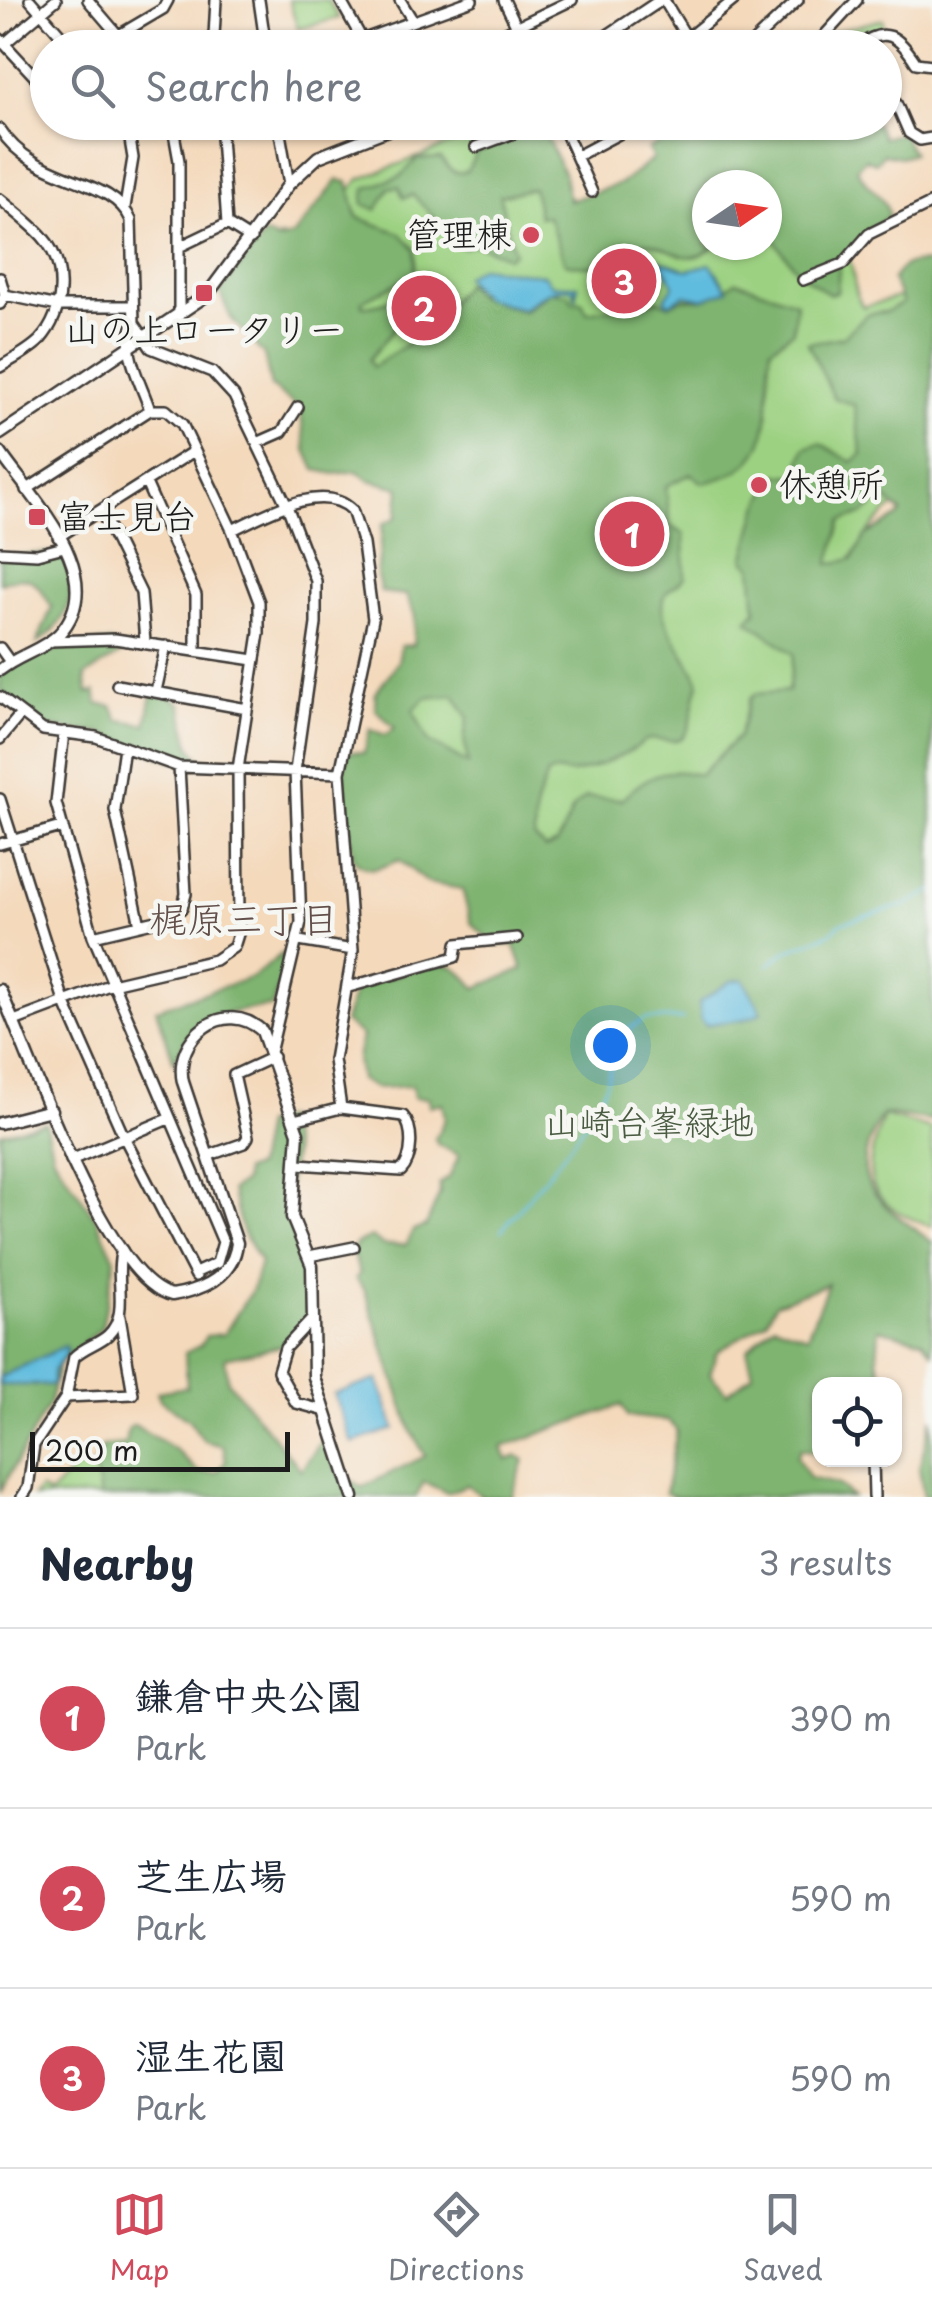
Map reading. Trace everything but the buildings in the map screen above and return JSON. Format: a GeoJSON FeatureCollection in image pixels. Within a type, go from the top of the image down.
{"type":"FeatureCollection","features":[{"type":"Feature","properties":{"kind":"street"},"geometry":{"type":"LineString","coordinates":[[30,0],[56,30]]}},
{"type":"Feature","properties":{"kind":"street"},"geometry":{"type":"LineString","coordinates":[[30,71],[2,41],[56,0]]}},
{"type":"Feature","properties":{"kind":"street"},"geometry":{"type":"LineString","coordinates":[[127,30],[163,9],[168,0]]}},
{"type":"Feature","properties":{"kind":"street"},"geometry":{"type":"LineString","coordinates":[[214,30],[216,0]]}},
{"type":"Feature","properties":{"kind":"street"},"geometry":{"type":"LineString","coordinates":[[258,0],[263,30]]}},
{"type":"Feature","properties":{"kind":"street"},"geometry":{"type":"LineString","coordinates":[[340,0],[357,30]]}},
{"type":"Feature","properties":{"kind":"street"},"geometry":{"type":"LineString","coordinates":[[400,0],[412,21]]}},
{"type":"Feature","properties":{"kind":"street"},"geometry":{"type":"LineString","coordinates":[[394,30],[454,3],[472,0]]}},
{"type":"Feature","properties":{"kind":"street"},"geometry":{"type":"LineString","coordinates":[[504,0],[519,29],[572,0]]}},
{"type":"Feature","properties":{"kind":"street"},"geometry":{"type":"LineString","coordinates":[[617,30],[663,0],[683,30]]}},
{"type":"Feature","properties":{"kind":"street"},"geometry":{"type":"LineString","coordinates":[[704,30],[734,0]]}},
{"type":"Feature","properties":{"kind":"street"},"geometry":{"type":"LineString","coordinates":[[767,30],[798,0]]}},
{"type":"Feature","properties":{"kind":"street"},"geometry":{"type":"LineString","coordinates":[[830,30],[858,0]]}},
{"type":"Feature","properties":{"kind":"street"},"geometry":{"type":"LineString","coordinates":[[93,2],[115,30]]}},
{"type":"Feature","properties":{"kind":"street"},"geometry":{"type":"LineString","coordinates":[[902,43],[916,63],[932,64]]}},
{"type":"Feature","properties":{"kind":"street"},"geometry":{"type":"LineString","coordinates":[[902,118],[908,132],[920,140],[932,138]]}},
{"type":"Feature","properties":{"kind":"street"},"geometry":{"type":"LineString","coordinates":[[0,129],[46,171],[109,194],[125,208],[131,220],[134,323],[152,348],[190,361],[221,379],[257,444],[313,567],[318,602],[296,771],[299,941],[272,1053],[234,1075],[248,1137],[244,1143],[210,1156]]}},
{"type":"Feature","properties":{"kind":"street"},"geometry":{"type":"LineString","coordinates":[[125,208],[133,158],[130,140]]}},
{"type":"Feature","properties":{"kind":"street"},"geometry":{"type":"LineString","coordinates":[[175,140],[179,161],[179,316]]}},
{"type":"Feature","properties":{"kind":"street"},"geometry":{"type":"LineString","coordinates":[[221,140],[227,224]]}},
{"type":"Feature","properties":{"kind":"street"},"geometry":{"type":"LineString","coordinates":[[281,140],[289,184]]}},
{"type":"Feature","properties":{"kind":"street"},"geometry":{"type":"LineString","coordinates":[[0,434],[207,295],[289,184],[330,149],[356,140]]}},
{"type":"Feature","properties":{"kind":"street"},"geometry":{"type":"LineString","coordinates":[[476,147],[495,140]]}},
{"type":"Feature","properties":{"kind":"street"},"geometry":{"type":"LineString","coordinates":[[569,140],[592,192]]}},
{"type":"Feature","properties":{"kind":"street"},"geometry":{"type":"LineString","coordinates":[[577,156],[607,140]]}},
{"type":"Feature","properties":{"kind":"street"},"geometry":{"type":"LineString","coordinates":[[0,199],[48,245],[60,278],[58,306],[42,337],[0,367]]}},
{"type":"Feature","properties":{"kind":"street"},"geometry":{"type":"LineString","coordinates":[[803,280],[843,264],[869,234],[932,203]]}},
{"type":"Feature","properties":{"kind":"street"},"geometry":{"type":"LineString","coordinates":[[179,247],[227,224]]}},
{"type":"Feature","properties":{"kind":"street"},"geometry":{"type":"LineString","coordinates":[[227,224],[252,239]]}},
{"type":"Feature","properties":{"kind":"street"},"geometry":{"type":"LineString","coordinates":[[0,278],[2,299],[58,306],[132,306]]}},
{"type":"Feature","properties":{"kind":"street"},"geometry":{"type":"LineString","coordinates":[[134,323],[127,337],[128,350],[150,410]]}},
{"type":"Feature","properties":{"kind":"street"},"geometry":{"type":"LineString","coordinates":[[257,444],[282,432],[298,407]]}},
{"type":"Feature","properties":{"kind":"street"},"geometry":{"type":"LineString","coordinates":[[14,1021],[112,984],[215,960],[234,947],[239,931],[238,770],[259,602],[232,530],[176,416],[166,410],[150,410],[26,490]]}},
{"type":"Feature","properties":{"kind":"street"},"geometry":{"type":"LineString","coordinates":[[0,452],[61,542],[78,576],[78,590],[65,626],[50,642],[5,666],[0,648]]}},
{"type":"Feature","properties":{"kind":"street"},"geometry":{"type":"LineString","coordinates":[[0,552],[37,554],[61,542],[101,511],[194,452]]}},
{"type":"Feature","properties":{"kind":"street"},"geometry":{"type":"LineString","coordinates":[[146,483],[196,595],[196,650]]}},
{"type":"Feature","properties":{"kind":"street"},"geometry":{"type":"LineString","coordinates":[[232,530],[287,506],[327,498],[340,500],[357,518],[362,544],[372,612],[370,645],[340,774],[354,950],[334,1060],[342,1108]]}},
{"type":"Feature","properties":{"kind":"street"},"geometry":{"type":"LineString","coordinates":[[101,511],[142,593],[144,642]]}},
{"type":"Feature","properties":{"kind":"street"},"geometry":{"type":"LineString","coordinates":[[50,642],[144,642],[254,660]]}},
{"type":"Feature","properties":{"kind":"street"},"geometry":{"type":"LineString","coordinates":[[156,691],[166,646]]}},
{"type":"Feature","properties":{"kind":"street"},"geometry":{"type":"LineString","coordinates":[[118,685],[247,709]]}},
{"type":"Feature","properties":{"kind":"street"},"geometry":{"type":"LineString","coordinates":[[0,697],[43,730],[124,747],[178,767],[340,774]]}},
{"type":"Feature","properties":{"kind":"street"},"geometry":{"type":"LineString","coordinates":[[0,739],[20,715]]}},
{"type":"Feature","properties":{"kind":"street"},"geometry":{"type":"LineString","coordinates":[[64,732],[54,790],[61,828],[94,936],[223,1242],[217,1263],[195,1273]]}},
{"type":"Feature","properties":{"kind":"street"},"geometry":{"type":"LineString","coordinates":[[124,747],[115,810],[140,925]]}},
{"type":"Feature","properties":{"kind":"street"},"geometry":{"type":"LineString","coordinates":[[94,936],[173,915],[185,900],[178,767]]}},
{"type":"Feature","properties":{"kind":"street"},"geometry":{"type":"LineString","coordinates":[[0,799],[64,1001],[124,1137],[200,1287]]}},
{"type":"Feature","properties":{"kind":"street"},"geometry":{"type":"LineString","coordinates":[[0,844],[61,828]]}},
{"type":"Feature","properties":{"kind":"street"},"geometry":{"type":"LineString","coordinates":[[349,987],[396,970],[447,962],[454,957],[457,944],[516,938]]}},
{"type":"Feature","properties":{"kind":"street"},"geometry":{"type":"LineString","coordinates":[[299,941],[354,950]]}},
{"type":"Feature","properties":{"kind":"street"},"geometry":{"type":"LineString","coordinates":[[0,990],[71,1160],[140,1275],[172,1295],[200,1287],[229,1269],[237,1243],[183,1082],[180,1060],[186,1045],[203,1027],[237,1019],[257,1026],[272,1053],[294,1120],[298,1164],[292,1217],[309,1256],[314,1377],[353,1497]]}},
{"type":"Feature","properties":{"kind":"street"},"geometry":{"type":"LineString","coordinates":[[294,1120],[342,1108],[408,1120],[407,1166],[391,1173],[298,1164]]}},
{"type":"Feature","properties":{"kind":"street"},"geometry":{"type":"LineString","coordinates":[[0,1123],[52,1110]]}},
{"type":"Feature","properties":{"kind":"street"},"geometry":{"type":"LineString","coordinates":[[71,1160],[168,1119]]}},
{"type":"Feature","properties":{"kind":"street"},"geometry":{"type":"LineString","coordinates":[[309,1256],[354,1247]]}},
{"type":"Feature","properties":{"kind":"street"},"geometry":{"type":"LineString","coordinates":[[66,1397],[133,1394],[120,1317],[117,1266],[122,1250]]}},
{"type":"Feature","properties":{"kind":"street"},"geometry":{"type":"LineString","coordinates":[[22,1497],[28,1488],[37,1438],[66,1397],[74,1356],[105,1338],[120,1317]]}},
{"type":"Feature","properties":{"kind":"street"},"geometry":{"type":"LineString","coordinates":[[313,1318],[285,1348],[278,1371],[296,1403],[322,1410]]}},
{"type":"Feature","properties":{"kind":"street"},"geometry":{"type":"LineString","coordinates":[[873,1467],[874,1497]]}},
{"type":"Feature","properties":{"kind":"green space"},"geometry":{"type":"Polygon","coordinates":[[[289,0],[328,0],[339,18],[298,29],[289,0]]]}},
{"type":"Feature","properties":{"kind":"green space"},"geometry":{"type":"Polygon","coordinates":[[[883,19],[884,30],[840,30],[883,19]]]}},
{"type":"Feature","properties":{"kind":"green space"},"geometry":{"type":"Polygon","coordinates":[[[902,135],[913,153],[901,157],[883,154],[876,163],[865,159],[857,168],[889,215],[840,259],[837,292],[829,294],[799,273],[782,251],[782,170],[692,170],[692,257],[645,243],[634,244],[594,265],[565,263],[548,216],[539,217],[533,188],[500,196],[514,253],[508,257],[476,244],[463,248],[413,195],[403,198],[399,187],[389,188],[377,210],[363,204],[365,189],[401,176],[417,159],[441,158],[452,170],[467,171],[477,152],[508,140],[548,140],[564,174],[569,201],[622,183],[653,159],[648,149],[665,140],[902,140],[902,135]]]}},
{"type":"Feature","properties":{"kind":"green space"},"geometry":{"type":"Polygon","coordinates":[[[462,140],[473,140],[474,144],[512,152],[584,208],[706,140],[724,140],[756,170],[692,170],[692,260],[782,260],[782,193],[845,251],[863,307],[919,291],[895,505],[873,526],[848,563],[884,696],[471,888],[407,716],[428,644],[404,482],[272,245],[279,237],[301,239],[360,179],[462,140]]]}},
{"type":"Feature","properties":{"kind":"green space","name":"山崎台峯緑地"},"geometry":{"type":"Polygon","coordinates":[[[338,180],[348,182],[357,217],[400,233],[415,249],[415,274],[362,301],[363,306],[369,306],[409,297],[414,304],[369,360],[373,367],[426,331],[466,283],[475,295],[524,311],[551,291],[570,295],[572,302],[582,302],[587,312],[659,300],[669,305],[682,299],[705,298],[736,281],[796,302],[793,331],[771,348],[768,413],[758,449],[747,464],[729,475],[703,483],[691,474],[666,486],[670,526],[684,534],[685,577],[667,592],[662,601],[663,612],[699,684],[686,733],[677,740],[645,740],[588,769],[547,774],[536,805],[534,837],[545,849],[557,844],[574,807],[586,797],[622,799],[648,778],[667,772],[700,775],[739,736],[755,694],[788,691],[794,654],[747,620],[756,611],[752,567],[744,559],[756,516],[778,475],[796,476],[805,448],[820,443],[852,462],[862,454],[854,405],[834,398],[808,343],[843,337],[867,314],[885,312],[903,303],[892,280],[896,274],[909,264],[932,263],[932,1121],[883,1114],[865,1158],[866,1175],[882,1203],[932,1242],[932,1352],[922,1340],[879,1329],[877,1359],[882,1377],[812,1377],[812,1452],[800,1449],[797,1457],[809,1478],[837,1484],[853,1497],[677,1497],[665,1493],[677,1431],[669,1421],[627,1416],[621,1405],[502,1447],[507,1460],[518,1456],[524,1460],[512,1497],[483,1497],[467,1485],[447,1493],[424,1482],[416,1497],[100,1497],[94,1463],[103,1446],[125,1444],[128,1428],[134,1425],[176,1450],[198,1472],[217,1472],[226,1461],[223,1446],[204,1441],[189,1420],[160,1400],[157,1392],[187,1387],[185,1353],[201,1345],[206,1336],[224,1334],[252,1290],[260,1262],[242,1231],[231,1190],[244,1182],[244,1171],[256,1167],[264,1124],[286,1118],[293,1154],[285,1210],[306,1272],[307,1318],[282,1346],[225,1358],[228,1381],[301,1470],[323,1439],[341,1475],[362,1487],[425,1456],[411,1430],[365,1291],[356,1279],[360,1273],[352,1253],[356,1244],[371,1237],[383,1245],[406,1245],[413,1231],[426,1226],[440,1193],[439,1184],[449,1178],[459,1155],[438,1145],[435,1139],[445,1119],[442,1103],[429,1106],[429,1098],[414,1097],[412,1086],[375,1088],[360,1080],[357,1058],[362,1036],[344,1022],[354,991],[402,973],[451,966],[476,988],[523,969],[514,944],[495,945],[471,923],[462,889],[428,883],[399,860],[369,868],[353,859],[343,774],[349,751],[364,753],[370,729],[385,735],[395,728],[376,710],[375,694],[398,662],[401,646],[413,645],[415,616],[406,595],[381,592],[377,576],[383,524],[397,517],[400,488],[369,480],[357,471],[335,474],[315,470],[306,450],[300,409],[271,387],[264,355],[231,318],[220,293],[265,234],[279,241],[294,235],[338,180]],[[884,497],[863,514],[842,521],[829,564],[853,559],[865,536],[901,512],[884,497]],[[454,695],[426,698],[413,710],[428,741],[468,764],[464,738],[468,717],[454,695]],[[828,1284],[776,1303],[766,1321],[717,1352],[710,1374],[727,1393],[753,1374],[747,1350],[774,1324],[807,1336],[828,1284]]]}},
{"type":"Feature","properties":{"kind":"green space"},"geometry":{"type":"Polygon","coordinates":[[[61,552],[70,578],[69,603],[58,625],[37,643],[52,607],[26,578],[0,583],[0,556],[61,552]]]}},
{"type":"Feature","properties":{"kind":"green space"},"geometry":{"type":"Polygon","coordinates":[[[109,642],[125,648],[124,652],[85,676],[88,693],[95,692],[98,704],[112,706],[119,720],[146,724],[152,695],[171,697],[181,704],[190,746],[205,764],[170,760],[103,734],[42,726],[0,690],[0,676],[25,660],[65,647],[109,642]]]}},
{"type":"Feature","properties":{"kind":"green space"},"geometry":{"type":"Polygon","coordinates":[[[283,953],[285,970],[272,1007],[213,1018],[192,1034],[174,1062],[156,1009],[253,977],[283,953]]]}},
{"type":"Feature","properties":{"kind":"green space"},"geometry":{"type":"Polygon","coordinates":[[[884,1116],[932,1129],[932,1227],[893,1209],[874,1187],[871,1157],[884,1116]]]}},
{"type":"Feature","properties":{"kind":"green space"},"geometry":{"type":"Polygon","coordinates":[[[45,1122],[53,1156],[97,1220],[115,1259],[102,1327],[59,1364],[49,1404],[0,1491],[0,1133],[45,1122]]]}},
{"type":"Feature","properties":{"kind":"green space"},"geometry":{"type":"Polygon","coordinates":[[[932,1418],[932,1497],[924,1497],[919,1468],[932,1418]]]}},
{"type":"Feature","properties":{"kind":"green space"},"geometry":{"type":"Polygon","coordinates":[[[80,1463],[97,1471],[106,1497],[33,1497],[40,1489],[49,1495],[80,1463]]]}},
{"type":"Feature","properties":{"kind":"water"},"geometry":{"type":"Polygon","coordinates":[[[659,260],[688,270],[711,264],[728,290],[704,299],[685,295],[668,304],[665,298],[674,285],[659,260]]]}},
{"type":"Feature","properties":{"kind":"water"},"geometry":{"type":"Polygon","coordinates":[[[480,267],[544,275],[552,285],[578,285],[576,300],[574,289],[566,288],[547,293],[522,309],[483,298],[464,277],[480,267]]]}},
{"type":"Feature","properties":{"kind":"water"},"geometry":{"type":"Polygon","coordinates":[[[743,979],[762,1012],[742,1020],[706,1025],[701,1020],[699,1002],[731,981],[743,979]]]}},
{"type":"Feature","properties":{"kind":"water"},"geometry":{"type":"Polygon","coordinates":[[[65,1346],[67,1352],[53,1371],[53,1385],[0,1385],[0,1377],[65,1346]]]}},
{"type":"Feature","properties":{"kind":"water"},"geometry":{"type":"Polygon","coordinates":[[[378,1379],[395,1429],[352,1443],[334,1394],[378,1379]]]}},
{"type":"Feature","properties":{"kind":"waterway"},"geometry":{"type":"LineString","coordinates":[[768,965],[787,951],[829,934],[841,923],[906,905],[932,891]]}},
{"type":"Feature","properties":{"kind":"waterway"},"geometry":{"type":"LineString","coordinates":[[501,1231],[557,1163],[594,1108],[619,1035],[645,1019],[683,1019]]}},
{"type":"Feature","properties":{"kind":"place","name":"管理棟"},"geometry":{"type":"Point","coordinates":[531,235]}},
{"type":"Feature","properties":{"kind":"place","name":"湿生花園"},"geometry":{"type":"Point","coordinates":[624,281]}},
{"type":"Feature","properties":{"kind":"place","name":"山の上ロータリー"},"geometry":{"type":"Point","coordinates":[204,293]}},
{"type":"Feature","properties":{"kind":"place","name":"芝生広場"},"geometry":{"type":"Point","coordinates":[424,308]}},
{"type":"Feature","properties":{"kind":"place","name":"休憩所"},"geometry":{"type":"Point","coordinates":[759,485]}},
{"type":"Feature","properties":{"kind":"place","name":"富士見台"},"geometry":{"type":"Point","coordinates":[37,517]}},
{"type":"Feature","properties":{"kind":"place","name":"鎌倉中央公園"},"geometry":{"type":"Point","coordinates":[632,534]}},
{"type":"Feature","properties":{"kind":"district","name":"梶原三丁目"},"geometry":{"type":"Point","coordinates":[244,920]}}]}
